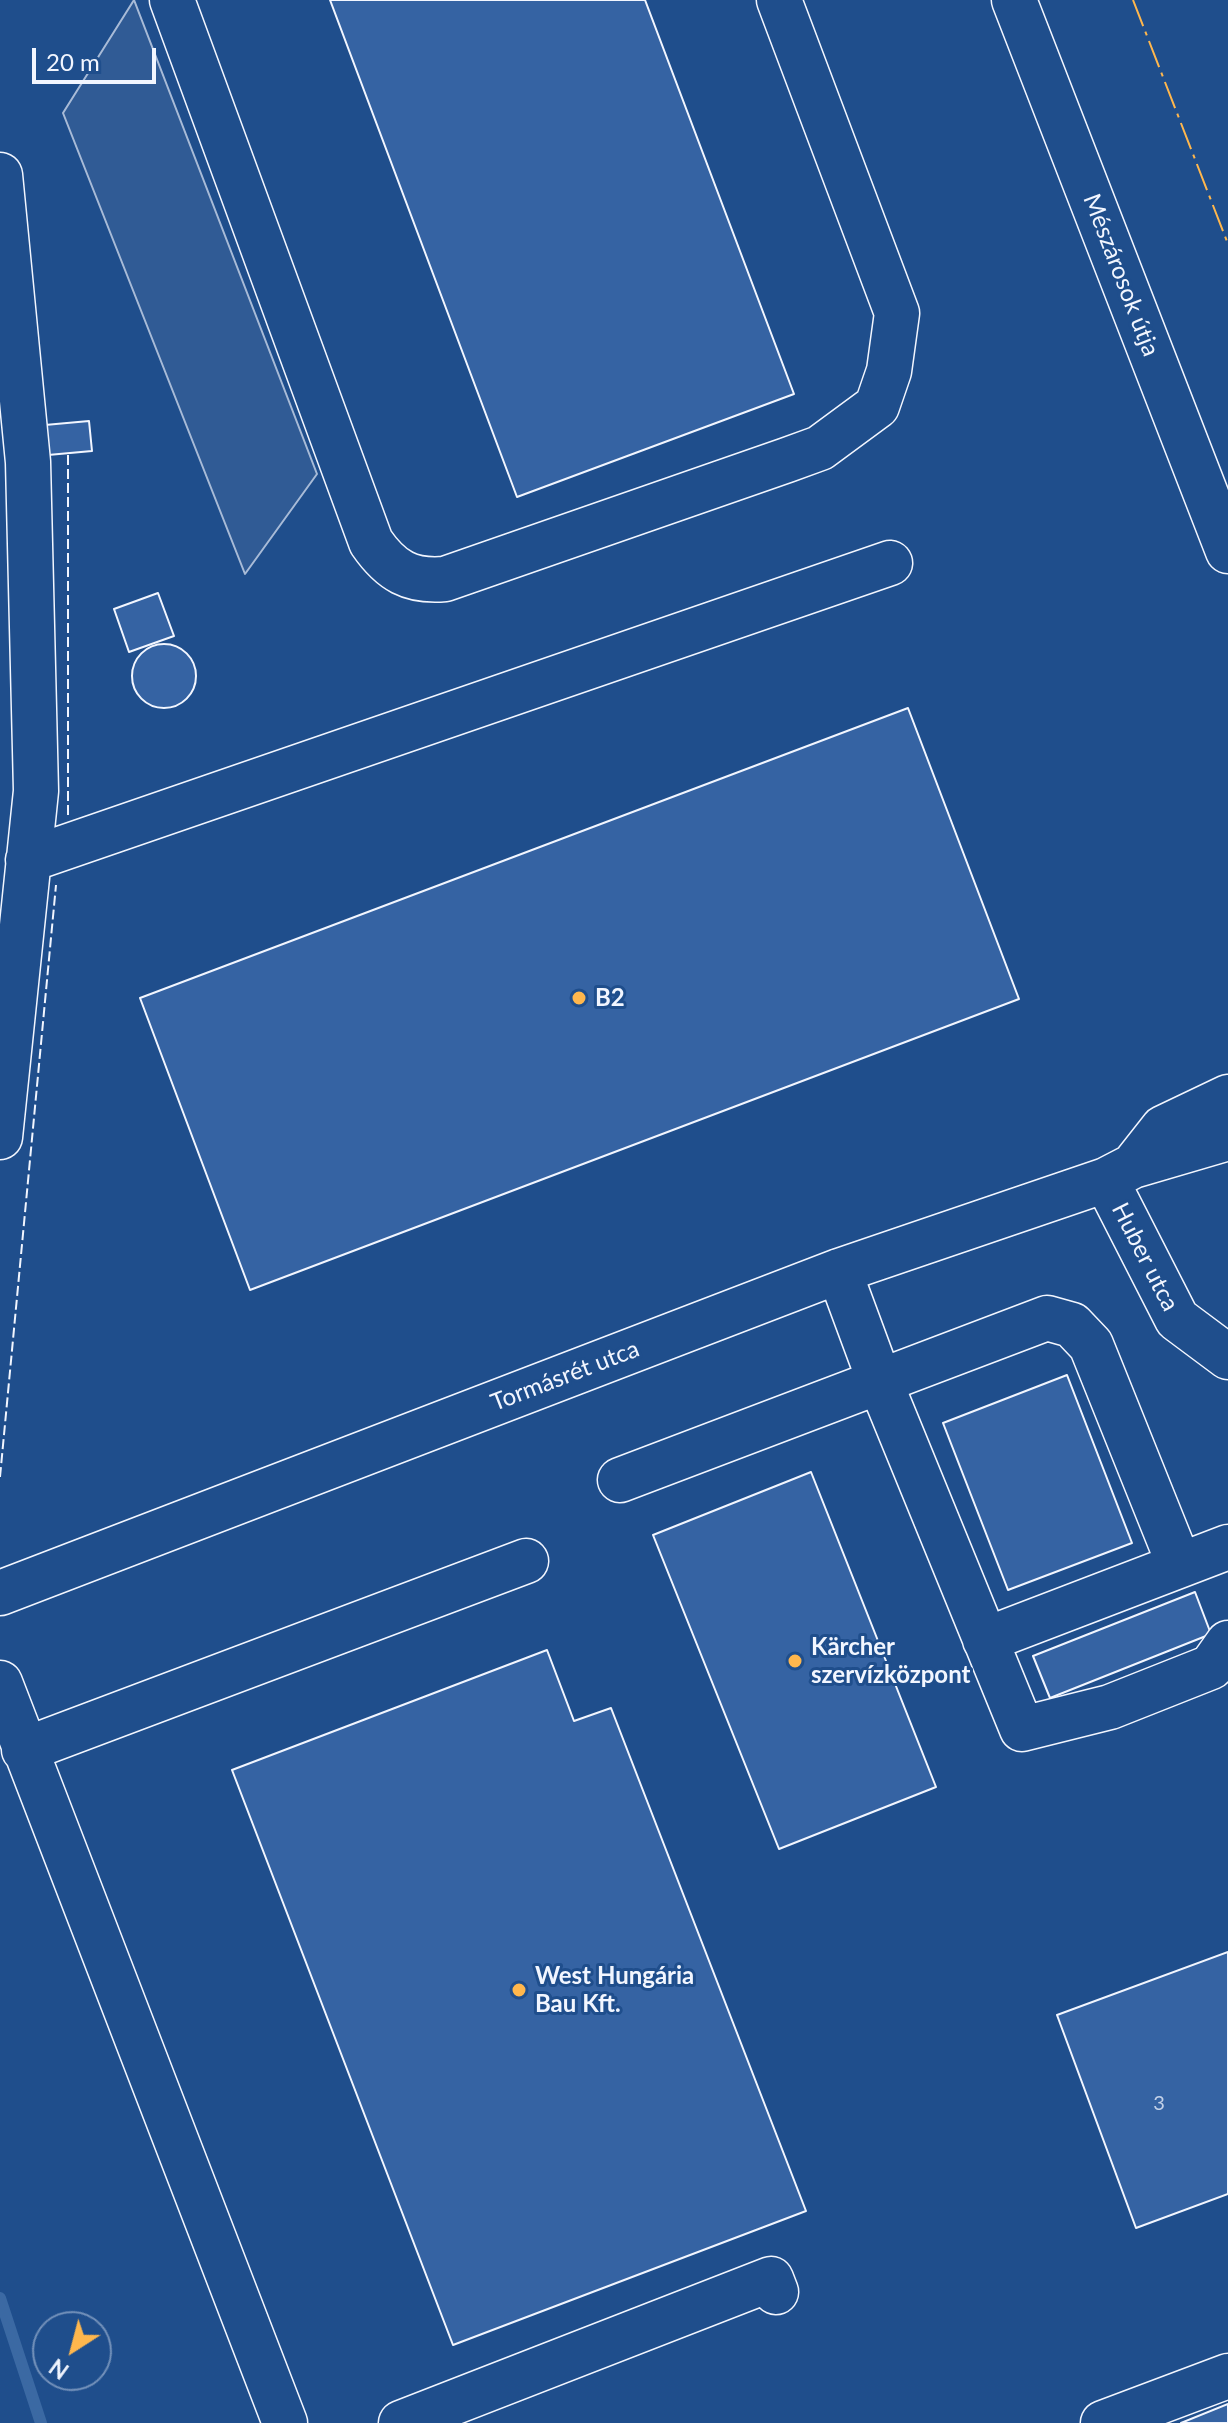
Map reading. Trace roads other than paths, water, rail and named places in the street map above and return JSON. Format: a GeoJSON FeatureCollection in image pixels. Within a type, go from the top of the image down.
{"type":"FeatureCollection","features":[{"type":"Feature","properties":{"kind":"street"},"geometry":{"type":"LineString","coordinates":[[172,0],[371,542],[384,561],[401,574],[422,581],[445,579],[809,452],[852,427],[877,406],[889,371],[897,313],[779,0]]}},
{"type":"Feature","properties":{"kind":"street","name":"Mészárosok útja"},"geometry":{"type":"LineString","coordinates":[[1014,0],[1228,551]]}},
{"type":"Feature","properties":{"kind":"street"},"geometry":{"type":"LineString","coordinates":[[0,175],[28,462],[36,791],[0,1137]]}},
{"type":"Feature","properties":{"kind":"street"},"geometry":{"type":"LineString","coordinates":[[28,860],[890,563]]}},
{"type":"Feature","properties":{"kind":"street"},"geometry":{"type":"LineString","coordinates":[[1120,1173],[1163,1128],[1228,1097]]}},
{"type":"Feature","properties":{"kind":"street","name":"Tormásrét utca"},"geometry":{"type":"LineString","coordinates":[[0,1593],[839,1271],[1228,1138]]}},
{"type":"Feature","properties":{"kind":"street","name":"Huber utca"},"geometry":{"type":"LineString","coordinates":[[1120,1173],[1177,1319],[1228,1357]]}},
{"type":"Feature","properties":{"kind":"street"},"geometry":{"type":"LineString","coordinates":[[839,1271],[880,1382],[1022,1729],[1110,1707],[1211,1667],[1228,1643]]}},
{"type":"Feature","properties":{"kind":"street"},"geometry":{"type":"LineString","coordinates":[[620,1480],[1047,1318],[1072,1325],[1091,1345],[1179,1564]]}},
{"type":"Feature","properties":{"kind":"street"},"geometry":{"type":"LineString","coordinates":[[985,1640],[1228,1547]]}},
{"type":"Feature","properties":{"kind":"street"},"geometry":{"type":"LineString","coordinates":[[24,1750],[526,1561]]}},
{"type":"Feature","properties":{"kind":"street"},"geometry":{"type":"LineString","coordinates":[[0,1683],[285,2423]]}},
{"type":"Feature","properties":{"kind":"street"},"geometry":{"type":"LineString","coordinates":[[401,2423],[771,2279],[776,2292]]}},
{"type":"Feature","properties":{"kind":"street"},"geometry":{"type":"LineString","coordinates":[[1103,2423],[1228,2376]]}},
{"type":"Feature","properties":{"kind":"waterway"},"geometry":{"type":"LineString","coordinates":[[0,2298],[41,2423]]}},
{"type":"Feature","properties":{"kind":"place","name":"B2"},"geometry":{"type":"Point","coordinates":[579,998]}},
{"type":"Feature","properties":{"kind":"place","name":"Kärcher szervízközpont"},"geometry":{"type":"Point","coordinates":[795,1661]}},
{"type":"Feature","properties":{"kind":"place","name":"West Hungária Bau Kft."},"geometry":{"type":"Point","coordinates":[519,1990]}}]}
